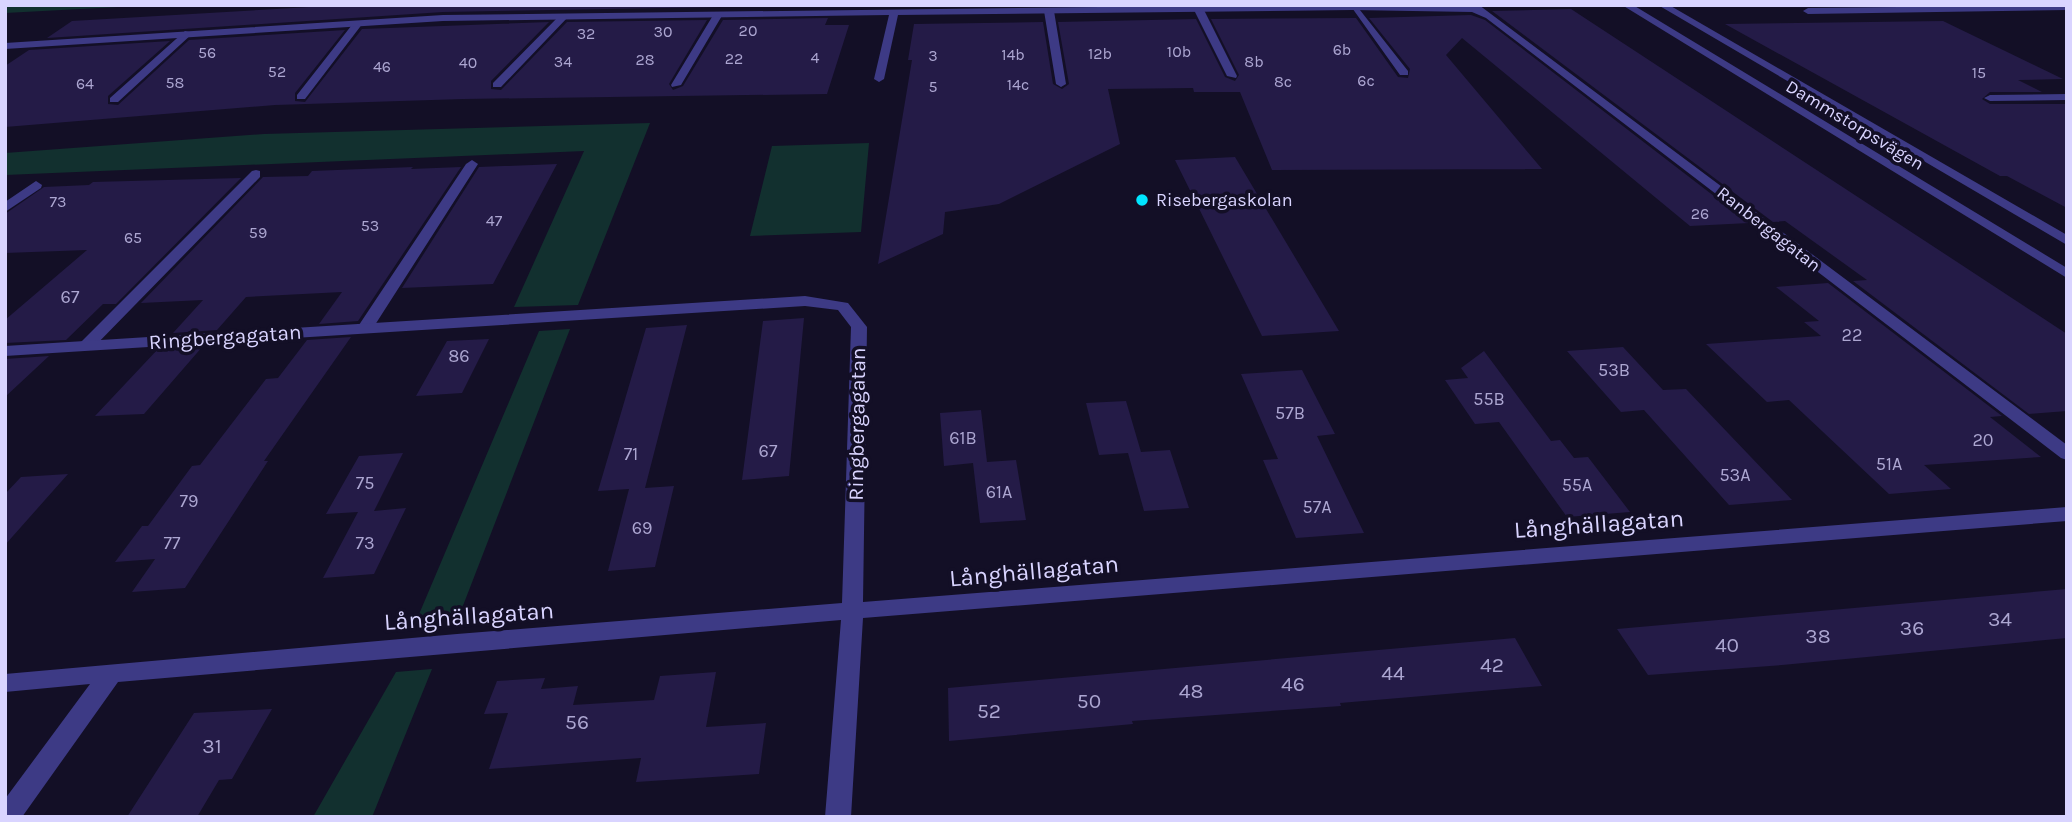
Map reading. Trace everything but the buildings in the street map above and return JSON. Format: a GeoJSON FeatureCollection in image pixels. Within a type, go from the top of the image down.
{"type":"FeatureCollection","features":[{"type":"Feature","properties":{"kind":"street","name":"Dammstorpsvägen"},"geometry":{"type":"LineString","coordinates":[[1626,5],[2067,274]]}},
{"type":"Feature","properties":{"kind":"street","name":"Dammstorpsvägen"},"geometry":{"type":"LineString","coordinates":[[1662,5],[2067,241]]}},
{"type":"Feature","properties":{"kind":"street"},"geometry":{"type":"LineString","coordinates":[[1353,7],[1404,73]]}},
{"type":"Feature","properties":{"kind":"street"},"geometry":{"type":"LineString","coordinates":[[6,46],[443,18],[1474,7]]}},
{"type":"Feature","properties":{"kind":"street","name":"Ranbergagatan"},"geometry":{"type":"LineString","coordinates":[[1474,7],[1608,105],[2067,454]]}},
{"type":"Feature","properties":{"kind":"street"},"geometry":{"type":"LineString","coordinates":[[1808,11],[2067,7]]}},
{"type":"Feature","properties":{"kind":"street"},"geometry":{"type":"LineString","coordinates":[[1198,8],[1232,76]]}},
{"type":"Feature","properties":{"kind":"street"},"geometry":{"type":"LineString","coordinates":[[1049,11],[1061,84]]}},
{"type":"Feature","properties":{"kind":"street"},"geometry":{"type":"LineString","coordinates":[[879,79],[894,12]]}},
{"type":"Feature","properties":{"kind":"street"},"geometry":{"type":"LineString","coordinates":[[676,85],[718,14]]}},
{"type":"Feature","properties":{"kind":"street"},"geometry":{"type":"LineString","coordinates":[[497,85],[563,17]]}},
{"type":"Feature","properties":{"kind":"street"},"geometry":{"type":"LineString","coordinates":[[301,97],[358,23]]}},
{"type":"Feature","properties":{"kind":"street"},"geometry":{"type":"LineString","coordinates":[[114,100],[188,33]]}},
{"type":"Feature","properties":{"kind":"street"},"geometry":{"type":"LineString","coordinates":[[1990,98],[2067,97]]}},
{"type":"Feature","properties":{"kind":"street"},"geometry":{"type":"LineString","coordinates":[[365,328],[472,163]]}},
{"type":"Feature","properties":{"kind":"street"},"geometry":{"type":"LineString","coordinates":[[85,347],[256,174]]}},
{"type":"Feature","properties":{"kind":"street"},"geometry":{"type":"LineString","coordinates":[[5,208],[36,185]]}},
{"type":"Feature","properties":{"kind":"street","name":"Ringbergagatan"},"geometry":{"type":"LineString","coordinates":[[5,351],[805,301],[843,306],[859,327],[852,613],[838,817]]}},
{"type":"Feature","properties":{"kind":"street","name":"Långhällagatan"},"geometry":{"type":"LineString","coordinates":[[5,683],[112,672],[2064,517]]}},
{"type":"Feature","properties":{"kind":"street"},"geometry":{"type":"LineString","coordinates":[[7,817],[112,672]]}},
{"type":"Feature","properties":{"kind":"green space"},"geometry":{"type":"Polygon","coordinates":[[[5,5],[156,5],[5,13],[5,5]]]}},
{"type":"Feature","properties":{"kind":"green space"},"geometry":{"type":"Polygon","coordinates":[[[650,123],[578,305],[514,307],[584,151],[5,175],[5,153],[264,134],[650,123]]]}},
{"type":"Feature","properties":{"kind":"green space"},"geometry":{"type":"Polygon","coordinates":[[[869,143],[861,232],[750,236],[772,146],[869,143]]]}},
{"type":"Feature","properties":{"kind":"green space"},"geometry":{"type":"Polygon","coordinates":[[[570,329],[459,616],[417,619],[539,331],[570,329]]]}},
{"type":"Feature","properties":{"kind":"green space"},"geometry":{"type":"Polygon","coordinates":[[[432,669],[372,817],[313,817],[396,672],[432,669]]]}},
{"type":"Feature","properties":{"kind":"place","name":"Risebergaskolan"},"geometry":{"type":"Point","coordinates":[1142,200]}}]}
